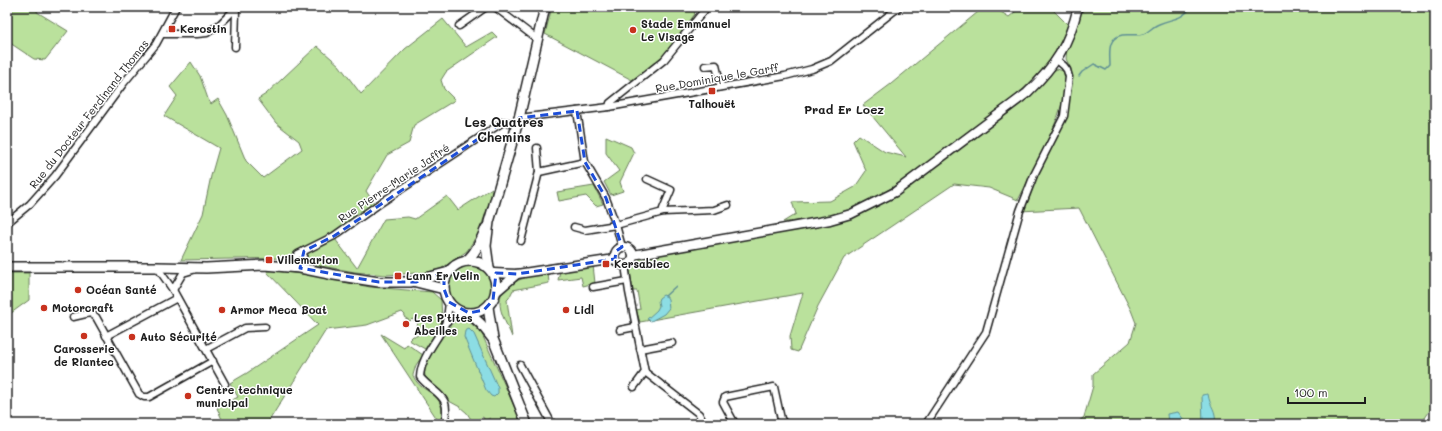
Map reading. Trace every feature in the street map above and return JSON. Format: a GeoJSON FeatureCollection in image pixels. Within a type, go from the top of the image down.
{"type":"FeatureCollection","features":[{"type":"Feature","properties":{"kind":"main road"},"geometry":{"type":"LineString","coordinates":[[465,312],[479,312],[488,307],[496,292],[496,282],[486,256],[490,222],[546,7]]}},
{"type":"Feature","properties":{"kind":"main road"},"geometry":{"type":"LineString","coordinates":[[490,222],[470,258],[460,263],[449,272],[445,279],[444,289],[449,302],[454,308],[465,312],[481,324],[493,339]]}},
{"type":"Feature","properties":{"kind":"main road"},"geometry":{"type":"LineString","coordinates":[[466,261],[478,262],[491,270]]}},
{"type":"Feature","properties":{"kind":"main road"},"geometry":{"type":"LineString","coordinates":[[7,267],[206,268],[264,264],[288,266],[378,282],[416,282],[444,289]]}},
{"type":"Feature","properties":{"kind":"main road"},"geometry":{"type":"LineString","coordinates":[[416,282],[449,272]]}},
{"type":"Feature","properties":{"kind":"main road"},"geometry":{"type":"LineString","coordinates":[[488,307],[493,339],[527,424]]}},
{"type":"Feature","properties":{"kind":"street","name":"Rue du Docteur Ferdinand Thomas"},"geometry":{"type":"LineString","coordinates":[[7,223],[42,193],[123,84],[156,44],[176,7]]}},
{"type":"Feature","properties":{"kind":"street"},"geometry":{"type":"LineString","coordinates":[[459,26],[486,7]]}},
{"type":"Feature","properties":{"kind":"street"},"geometry":{"type":"LineString","coordinates":[[495,7],[537,39]]}},
{"type":"Feature","properties":{"kind":"street"},"geometry":{"type":"LineString","coordinates":[[609,107],[610,103],[664,60],[707,7]]}},
{"type":"Feature","properties":{"kind":"street","name":"Rue Dominique le Garff"},"geometry":{"type":"LineString","coordinates":[[517,121],[609,107],[785,76],[812,69],[831,61],[899,7]]}},
{"type":"Feature","properties":{"kind":"street"},"geometry":{"type":"LineString","coordinates":[[633,255],[830,220],[851,214],[894,192],[1027,93],[1041,79],[1057,60],[1067,41],[1078,7]]}},
{"type":"Feature","properties":{"kind":"street"},"geometry":{"type":"LineString","coordinates":[[162,34],[207,33],[220,24],[237,8]]}},
{"type":"Feature","properties":{"kind":"street"},"geometry":{"type":"LineString","coordinates":[[235,47],[237,8]]}},
{"type":"Feature","properties":{"kind":"street"},"geometry":{"type":"LineString","coordinates":[[926,424],[986,332],[1020,212],[1034,175],[1064,116],[1069,77],[1067,70],[1057,60]]}},
{"type":"Feature","properties":{"kind":"street"},"geometry":{"type":"LineString","coordinates":[[705,66],[716,65],[721,87]]}},
{"type":"Feature","properties":{"kind":"street"},"geometry":{"type":"LineString","coordinates":[[577,111],[585,162],[606,198],[622,247]]}},
{"type":"Feature","properties":{"kind":"street","name":"Rue Pierre-Marie Jaffré"},"geometry":{"type":"LineString","coordinates":[[288,266],[298,254],[334,236],[379,204],[503,122],[517,121]]}},
{"type":"Feature","properties":{"kind":"street"},"geometry":{"type":"LineString","coordinates":[[521,241],[539,172],[537,148]]}},
{"type":"Feature","properties":{"kind":"street"},"geometry":{"type":"LineString","coordinates":[[539,172],[585,162]]}},
{"type":"Feature","properties":{"kind":"street"},"geometry":{"type":"LineString","coordinates":[[647,179],[670,190],[663,212]]}},
{"type":"Feature","properties":{"kind":"street"},"geometry":{"type":"LineString","coordinates":[[574,227],[585,230],[616,225],[663,212],[714,210],[728,205]]}},
{"type":"Feature","properties":{"kind":"street"},"geometry":{"type":"LineString","coordinates":[[615,259],[616,251],[622,247],[628,248],[633,255]]}},
{"type":"Feature","properties":{"kind":"street"},"geometry":{"type":"LineString","coordinates":[[300,268],[304,250]]}},
{"type":"Feature","properties":{"kind":"street"},"geometry":{"type":"LineString","coordinates":[[625,265],[632,260],[633,255]]}},
{"type":"Feature","properties":{"kind":"street"},"geometry":{"type":"LineString","coordinates":[[615,259],[620,264],[625,265]]}},
{"type":"Feature","properties":{"kind":"street"},"geometry":{"type":"LineString","coordinates":[[491,270],[517,274],[615,259]]}},
{"type":"Feature","properties":{"kind":"street"},"geometry":{"type":"LineString","coordinates":[[625,265],[635,327],[645,372],[699,414],[704,424]]}},
{"type":"Feature","properties":{"kind":"street"},"geometry":{"type":"LineString","coordinates":[[156,267],[173,290]]}},
{"type":"Feature","properties":{"kind":"street"},"geometry":{"type":"LineString","coordinates":[[173,268],[168,276],[173,290],[226,384]]}},
{"type":"Feature","properties":{"kind":"street"},"geometry":{"type":"LineString","coordinates":[[173,290],[183,274],[188,271],[206,268]]}},
{"type":"Feature","properties":{"kind":"street"},"geometry":{"type":"LineString","coordinates":[[496,292],[517,274]]}},
{"type":"Feature","properties":{"kind":"street"},"geometry":{"type":"LineString","coordinates":[[592,287],[627,281]]}},
{"type":"Feature","properties":{"kind":"street"},"geometry":{"type":"LineString","coordinates":[[106,336],[177,298]]}},
{"type":"Feature","properties":{"kind":"street"},"geometry":{"type":"LineString","coordinates":[[444,424],[446,403],[443,398],[420,377],[420,371],[427,353],[446,322],[449,302]]}},
{"type":"Feature","properties":{"kind":"street"},"geometry":{"type":"LineString","coordinates":[[446,322],[465,312]]}},
{"type":"Feature","properties":{"kind":"street"},"geometry":{"type":"LineString","coordinates":[[73,317],[90,313],[93,315],[139,394],[144,397],[149,397],[213,361]]}},
{"type":"Feature","properties":{"kind":"street"},"geometry":{"type":"LineString","coordinates":[[206,349],[246,328],[265,327]]}},
{"type":"Feature","properties":{"kind":"street"},"geometry":{"type":"LineString","coordinates":[[620,330],[635,327]]}},
{"type":"Feature","properties":{"kind":"street"},"geometry":{"type":"LineString","coordinates":[[640,349],[672,343]]}},
{"type":"Feature","properties":{"kind":"street"},"geometry":{"type":"LineString","coordinates":[[520,365],[552,424]]}},
{"type":"Feature","properties":{"kind":"street"},"geometry":{"type":"LineString","coordinates":[[634,387],[645,372]]}},
{"type":"Feature","properties":{"kind":"street"},"geometry":{"type":"LineString","coordinates":[[735,424],[723,402],[725,397],[774,387],[781,419],[784,424]]}},
{"type":"Feature","properties":{"kind":"highlighted area"},"geometry":{"type":"Polygon","coordinates":[[[577,111],[585,162],[606,198],[622,247],[616,251],[615,259],[517,274],[496,273],[493,300],[484,310],[469,313],[449,302],[444,289],[444,273],[416,282],[379,282],[300,268],[304,251],[334,236],[503,122],[518,123],[519,118],[577,111]]]}},
{"type":"Feature","properties":{"kind":"green space"},"geometry":{"type":"Polygon","coordinates":[[[7,7],[38,7],[37,12],[68,31],[45,60],[34,59],[7,41],[7,7]]]}},
{"type":"Feature","properties":{"kind":"green space"},"geometry":{"type":"Polygon","coordinates":[[[552,7],[700,7],[694,13],[695,14],[667,51],[655,63],[632,80],[545,34],[552,7]]]}},
{"type":"Feature","properties":{"kind":"green space"},"geometry":{"type":"Polygon","coordinates":[[[984,7],[993,7],[1009,17],[1021,7],[1050,7],[1068,25],[1051,59],[1040,73],[1001,107],[928,162],[885,192],[854,208],[829,217],[783,222],[796,214],[792,202],[830,201],[855,187],[866,171],[853,141],[859,135],[885,152],[906,157],[863,105],[891,84],[984,7]]]}},
{"type":"Feature","properties":{"kind":"green space"},"geometry":{"type":"Polygon","coordinates":[[[1081,7],[1435,7],[1435,403],[1421,424],[1076,424],[1084,417],[1093,386],[1093,374],[1130,342],[1136,323],[1131,310],[1079,208],[1020,211],[1064,116],[1071,69],[1066,59],[1067,47],[1078,25],[1081,7]]]}},
{"type":"Feature","properties":{"kind":"green space"},"geometry":{"type":"Polygon","coordinates":[[[443,19],[466,47],[492,32],[497,37],[446,72],[441,80],[444,89],[455,100],[414,125],[409,143],[387,155],[366,191],[374,203],[360,217],[304,251],[287,258],[181,260],[203,214],[219,148],[164,116],[177,96],[170,87],[191,62],[200,76],[211,104],[218,99],[227,115],[246,161],[263,178],[302,149],[299,141],[276,123],[258,99],[266,94],[317,46],[339,65],[361,94],[405,49],[443,19]]]}},
{"type":"Feature","properties":{"kind":"green space"},"geometry":{"type":"Polygon","coordinates":[[[1057,69],[1063,71],[1066,82],[1064,97],[1050,135],[1018,200],[989,188],[954,184],[844,258],[818,306],[798,352],[791,350],[790,336],[803,293],[640,322],[636,310],[640,309],[637,291],[633,291],[630,270],[635,258],[834,222],[937,164],[1040,86],[1053,71],[1057,69]]]}},
{"type":"Feature","properties":{"kind":"green space"},"geometry":{"type":"Polygon","coordinates":[[[606,136],[631,147],[634,153],[620,182],[623,191],[611,195],[604,182],[619,171],[606,153],[606,136]]]}},
{"type":"Feature","properties":{"kind":"green space"},"geometry":{"type":"Polygon","coordinates":[[[594,186],[603,204],[596,206],[586,196],[559,201],[557,192],[594,186]]]}},
{"type":"Feature","properties":{"kind":"green space"},"geometry":{"type":"Polygon","coordinates":[[[492,188],[491,199],[479,232],[467,251],[438,271],[386,275],[355,272],[310,264],[307,259],[308,252],[312,249],[320,248],[335,239],[357,268],[384,219],[408,217],[415,219],[447,196],[458,210],[492,188]]]}},
{"type":"Feature","properties":{"kind":"green space"},"geometry":{"type":"Polygon","coordinates":[[[467,265],[475,265],[480,266],[487,271],[492,278],[492,296],[487,303],[480,308],[467,309],[459,306],[452,299],[449,291],[449,283],[452,275],[459,268],[467,265]]]}},
{"type":"Feature","properties":{"kind":"green space"},"geometry":{"type":"Polygon","coordinates":[[[593,265],[595,283],[583,286],[581,277],[558,280],[560,271],[593,265]]]}},
{"type":"Feature","properties":{"kind":"green space"},"geometry":{"type":"Polygon","coordinates":[[[268,270],[310,275],[370,287],[432,292],[441,300],[442,320],[440,326],[425,349],[409,340],[413,336],[417,336],[421,331],[417,326],[418,323],[412,319],[410,321],[404,317],[405,315],[402,312],[367,325],[326,330],[267,424],[224,424],[217,408],[238,397],[230,383],[318,325],[267,272],[268,270]]]}},
{"type":"Feature","properties":{"kind":"green space"},"geometry":{"type":"Polygon","coordinates":[[[7,273],[29,273],[29,300],[7,316],[7,273]]]}},
{"type":"Feature","properties":{"kind":"green space"},"geometry":{"type":"Polygon","coordinates":[[[548,273],[549,283],[513,290],[507,300],[512,337],[501,310],[501,294],[505,288],[518,280],[534,275],[548,273]]]}},
{"type":"Feature","properties":{"kind":"green space"},"geometry":{"type":"Polygon","coordinates":[[[458,319],[466,319],[481,332],[522,424],[498,424],[496,421],[492,422],[490,418],[485,421],[483,417],[479,419],[479,423],[472,421],[467,413],[449,401],[425,376],[427,362],[436,344],[447,328],[458,319]]]}},
{"type":"Feature","properties":{"kind":"green space"},"geometry":{"type":"Polygon","coordinates":[[[381,334],[404,348],[407,344],[423,355],[416,365],[413,376],[419,385],[439,401],[442,412],[439,422],[381,334]]]}},
{"type":"Feature","properties":{"kind":"water"},"geometry":{"type":"Polygon","coordinates":[[[663,295],[668,299],[669,308],[664,314],[651,321],[647,319],[657,310],[659,306],[659,298],[663,295]]]}},
{"type":"Feature","properties":{"kind":"water"},"geometry":{"type":"Polygon","coordinates":[[[469,329],[474,334],[498,388],[498,393],[494,397],[491,396],[486,390],[464,337],[465,331],[469,329]]]}},
{"type":"Feature","properties":{"kind":"water"},"geometry":{"type":"Polygon","coordinates":[[[1208,394],[1215,415],[1215,424],[1203,424],[1202,395],[1208,394]]]}},
{"type":"Feature","properties":{"kind":"water"},"geometry":{"type":"Polygon","coordinates":[[[1178,412],[1187,424],[1168,424],[1167,414],[1178,412]]]}},
{"type":"Feature","properties":{"kind":"waterway"},"geometry":{"type":"LineString","coordinates":[[1079,76],[1082,72],[1094,64],[1106,70],[1110,66],[1111,45],[1117,37],[1121,35],[1143,34],[1157,25],[1184,15],[1191,7]]}},
{"type":"Feature","properties":{"kind":"waterway"},"geometry":{"type":"LineString","coordinates":[[665,296],[676,286]]}},
{"type":"Feature","properties":{"kind":"place","name":"Kerostin"},"geometry":{"type":"Point","coordinates":[172,29]}},
{"type":"Feature","properties":{"kind":"place","name":"Stade Emmanuel Le Visage"},"geometry":{"type":"Point","coordinates":[633,30]}},
{"type":"Feature","properties":{"kind":"place","name":"Talhouët"},"geometry":{"type":"Point","coordinates":[712,91]}},
{"type":"Feature","properties":{"kind":"place","name":"Villemarion"},"geometry":{"type":"Point","coordinates":[269,260]}},
{"type":"Feature","properties":{"kind":"place","name":"Kersabiec"},"geometry":{"type":"Point","coordinates":[606,264]}},
{"type":"Feature","properties":{"kind":"place","name":"Lann Er Velin"},"geometry":{"type":"Point","coordinates":[398,276]}},
{"type":"Feature","properties":{"kind":"place","name":"Océan Santé"},"geometry":{"type":"Point","coordinates":[78,290]}},
{"type":"Feature","properties":{"kind":"place","name":"Motorcraft"},"geometry":{"type":"Point","coordinates":[44,308]}},
{"type":"Feature","properties":{"kind":"place","name":"Armor Meca Boat"},"geometry":{"type":"Point","coordinates":[222,310]}},
{"type":"Feature","properties":{"kind":"place","name":"Lidl"},"geometry":{"type":"Point","coordinates":[566,310]}},
{"type":"Feature","properties":{"kind":"place","name":"Les P'tites Abeilles"},"geometry":{"type":"Point","coordinates":[406,324]}},
{"type":"Feature","properties":{"kind":"place","name":"Carosserie de Riantec"},"geometry":{"type":"Point","coordinates":[84,336]}},
{"type":"Feature","properties":{"kind":"place","name":"Auto Sécurité"},"geometry":{"type":"Point","coordinates":[132,337]}},
{"type":"Feature","properties":{"kind":"place","name":"Centre technique municipal"},"geometry":{"type":"Point","coordinates":[188,396]}},
{"type":"Feature","properties":{"kind":"district","name":"Prad Er Loez"},"geometry":{"type":"Point","coordinates":[844,110]}},
{"type":"Feature","properties":{"kind":"district","name":"Les Quatres Chemins"},"geometry":{"type":"Point","coordinates":[504,130]}}]}
